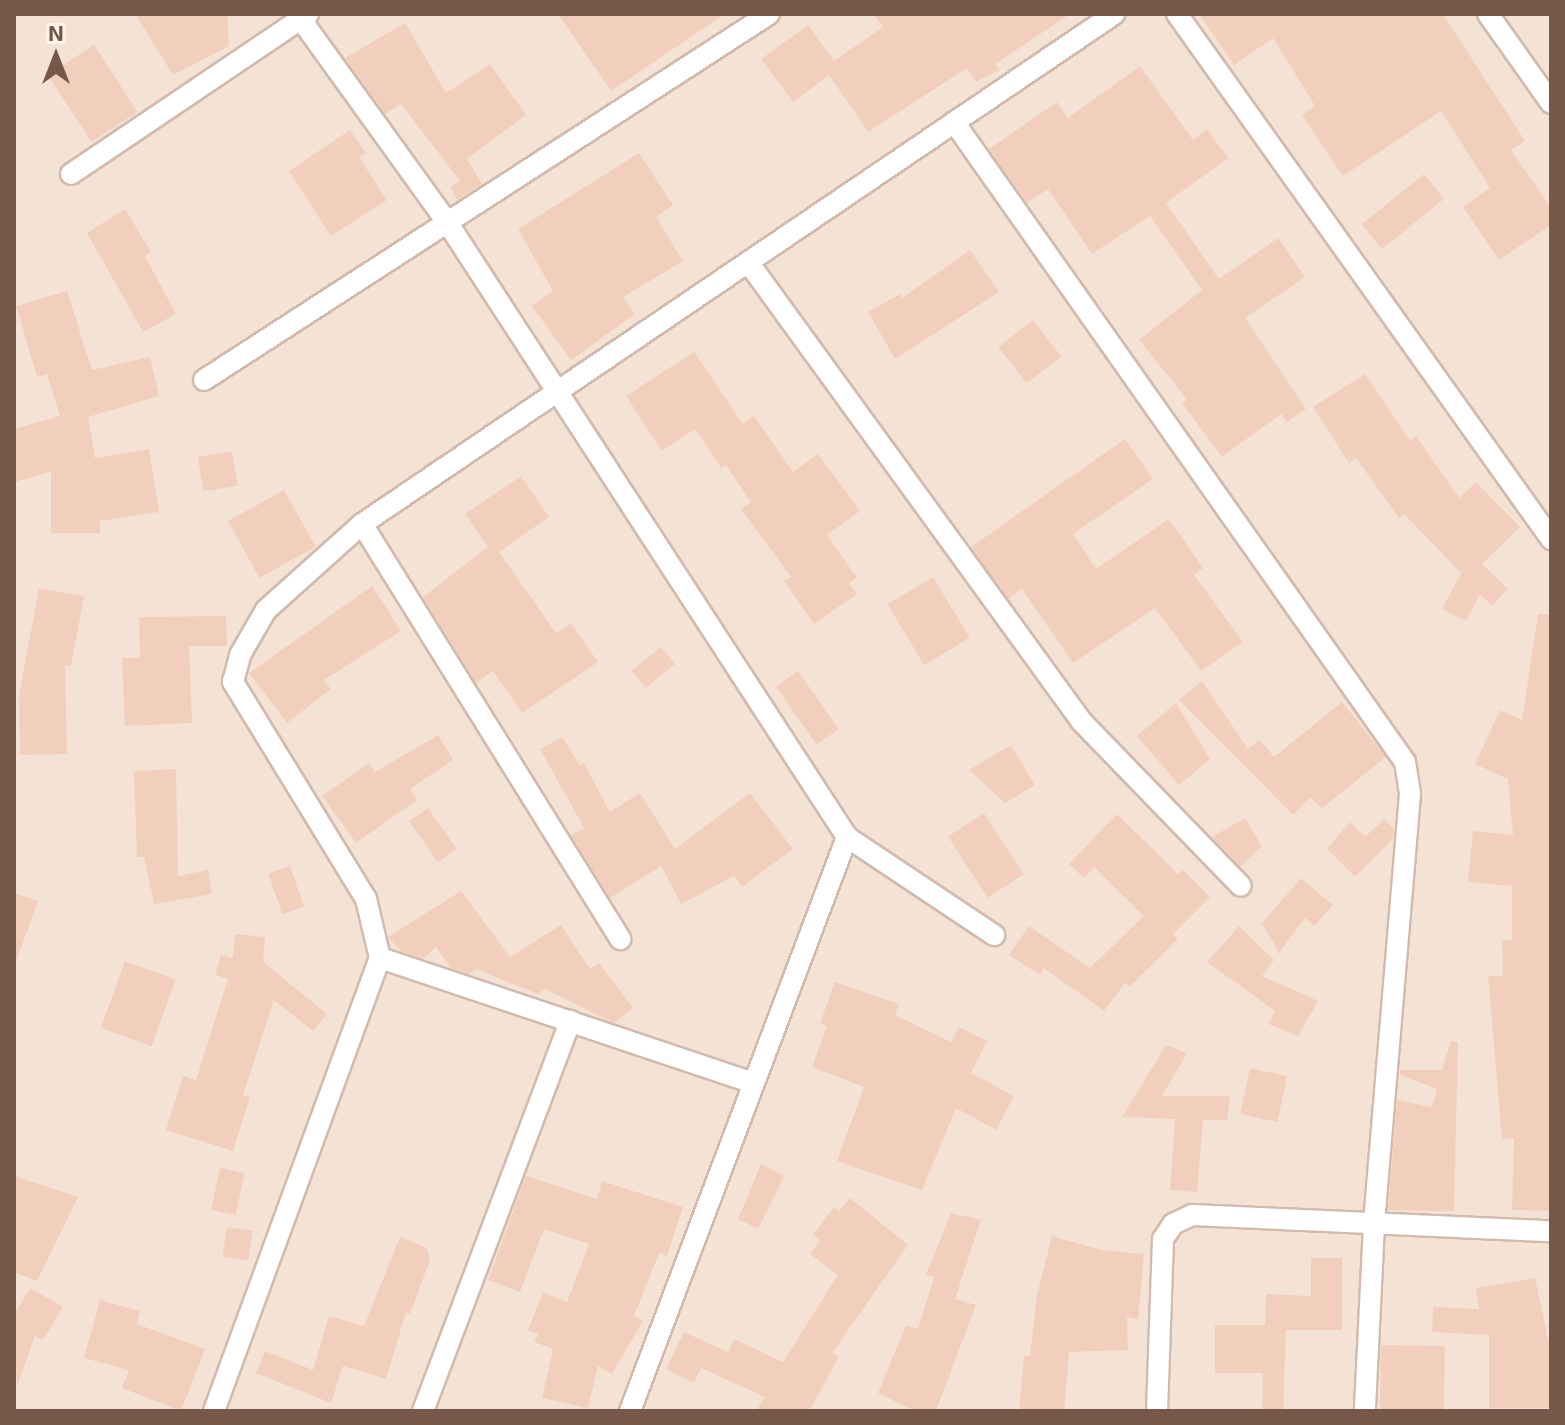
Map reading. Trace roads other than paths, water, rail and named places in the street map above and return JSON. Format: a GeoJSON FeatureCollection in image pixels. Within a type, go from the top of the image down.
{"type":"FeatureCollection","features":[{"type":"Feature","properties":{"kind":"street"},"geometry":{"type":"LineString","coordinates":[[204,380],[769,14]]}},
{"type":"Feature","properties":{"kind":"street"},"geometry":{"type":"LineString","coordinates":[[214,1411],[380,958],[366,899],[233,682],[240,655],[266,610],[362,524],[1114,14]]}},
{"type":"Feature","properties":{"kind":"street"},"geometry":{"type":"LineString","coordinates":[[1177,14],[1551,539]]}},
{"type":"Feature","properties":{"kind":"street"},"geometry":{"type":"LineString","coordinates":[[1488,14],[1551,103]]}},
{"type":"Feature","properties":{"kind":"street"},"geometry":{"type":"LineString","coordinates":[[71,174],[302,16],[447,222],[847,837],[994,935]]}},
{"type":"Feature","properties":{"kind":"street"},"geometry":{"type":"LineString","coordinates":[[954,122],[1405,762],[1410,794],[1374,1224],[1365,1411]]}},
{"type":"Feature","properties":{"kind":"street"},"geometry":{"type":"LineString","coordinates":[[748,262],[1082,722],[1241,886]]}},
{"type":"Feature","properties":{"kind":"street"},"geometry":{"type":"LineString","coordinates":[[362,524],[620,939]]}},
{"type":"Feature","properties":{"kind":"street"},"geometry":{"type":"LineString","coordinates":[[630,1411],[847,837]]}},
{"type":"Feature","properties":{"kind":"street"},"geometry":{"type":"LineString","coordinates":[[380,958],[754,1083]]}},
{"type":"Feature","properties":{"kind":"street"},"geometry":{"type":"LineString","coordinates":[[423,1411],[570,1021]]}},
{"type":"Feature","properties":{"kind":"street"},"geometry":{"type":"LineString","coordinates":[[1157,1411],[1163,1239],[1173,1224],[1192,1215],[1551,1231]]}}]}
